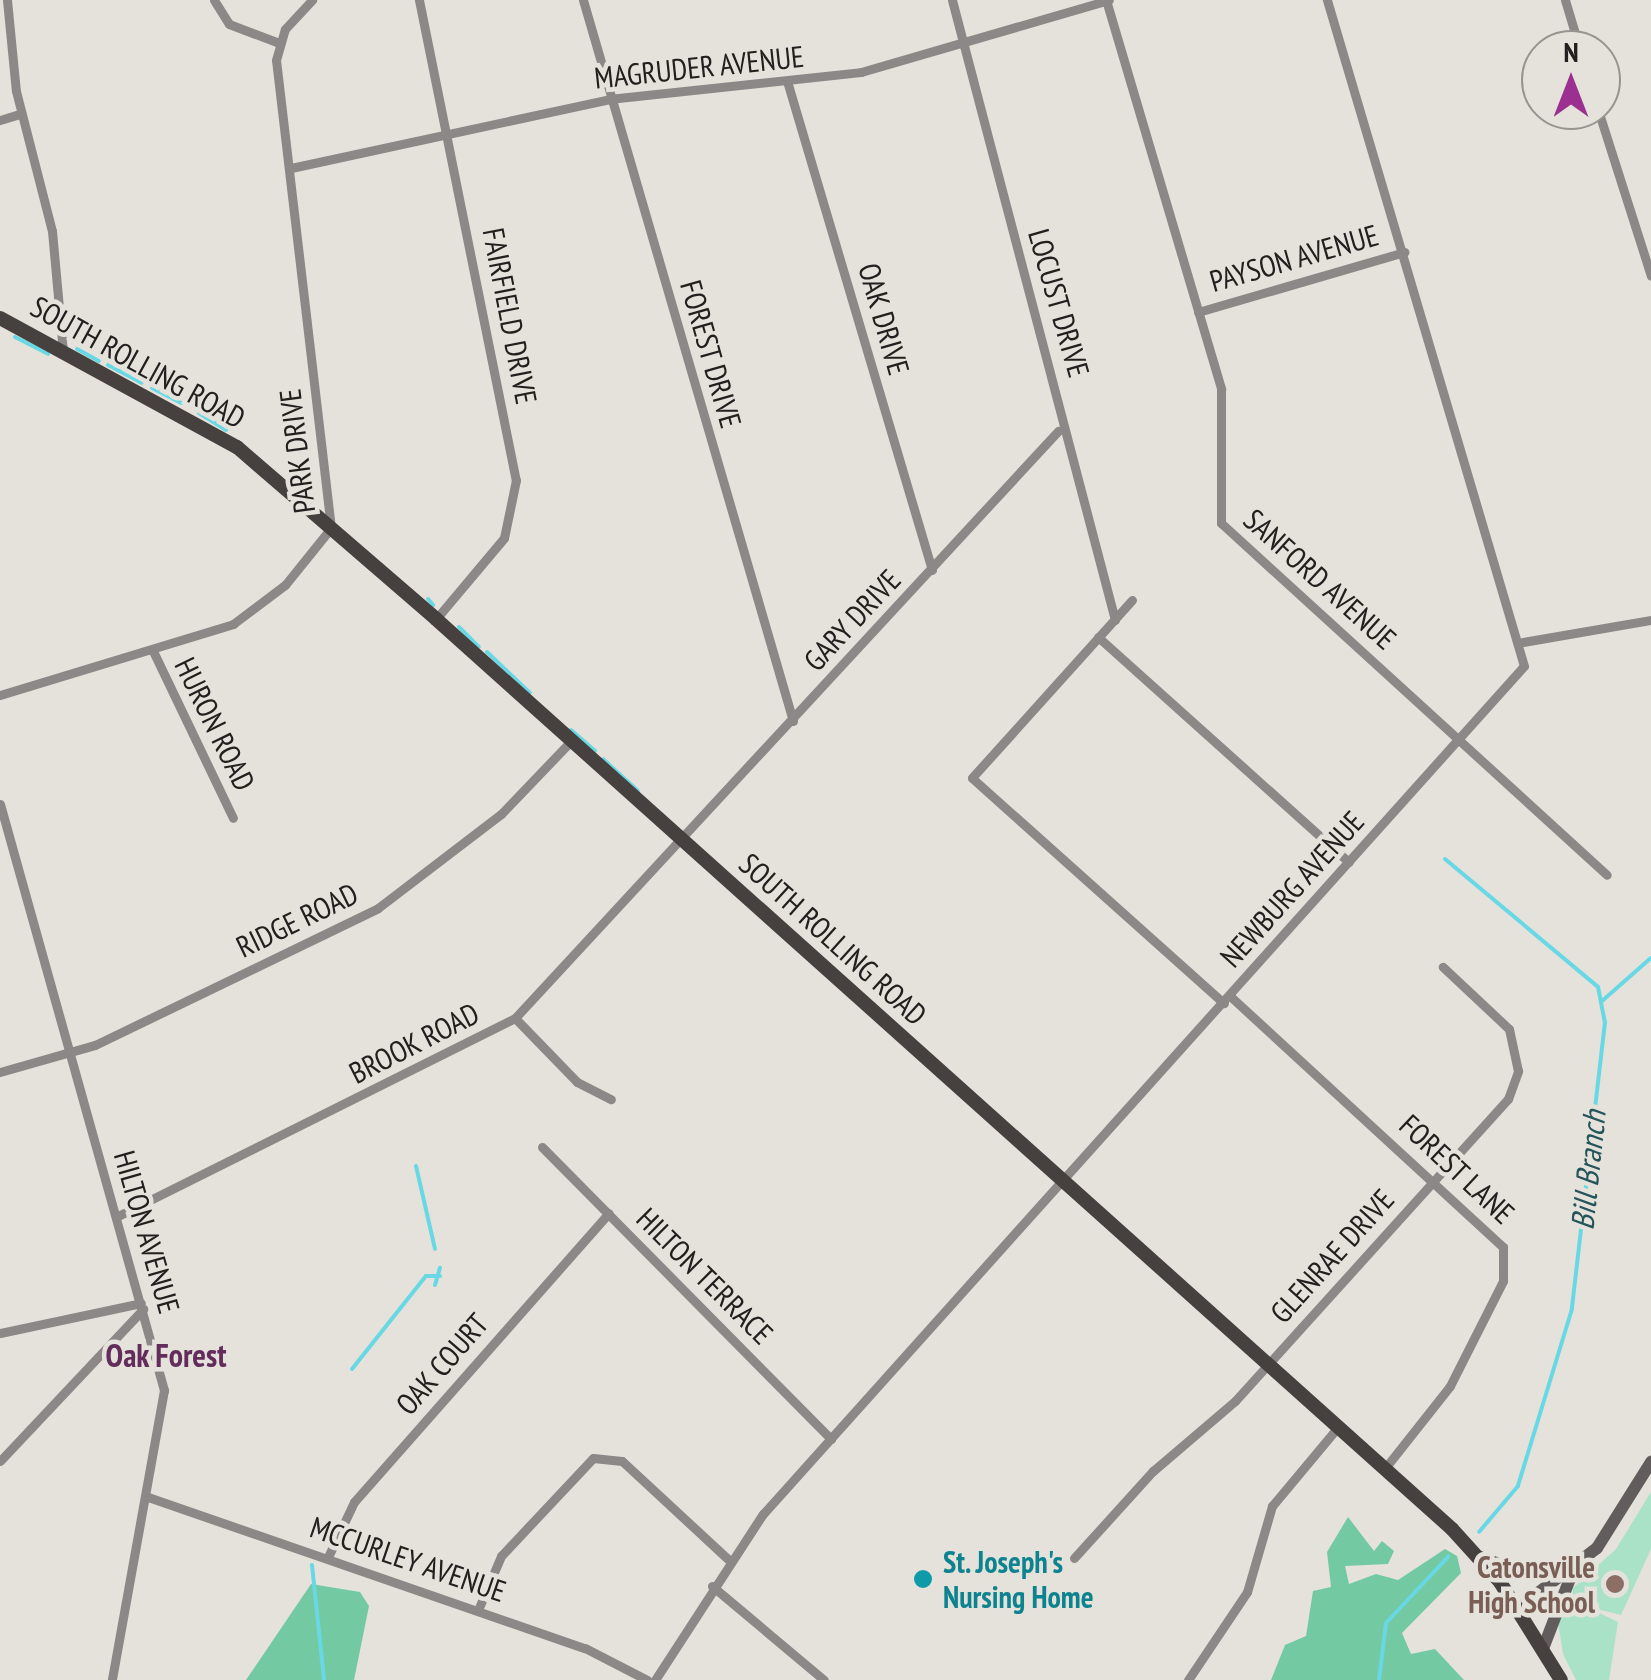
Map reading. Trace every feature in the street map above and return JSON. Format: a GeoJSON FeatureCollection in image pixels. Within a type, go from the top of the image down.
{"type":"FeatureCollection","features":[{"type":"Feature","properties":{"kind":"main road","name":"SOUTH ROLLING ROAD"},"geometry":{"type":"LineString","coordinates":[[0,318],[219,435],[332,528],[1386,1466],[1480,1557],[1544,1646],[1560,1680]]}},
{"type":"Feature","properties":{"kind":"main road"},"geometry":{"type":"LineString","coordinates":[[1544,1646],[1557,1596],[1615,1526],[1651,1462]]}},
{"type":"Feature","properties":{"kind":"main road"},"geometry":{"type":"LineString","coordinates":[[1480,1557],[1529,1575],[1582,1562]]}},
{"type":"Feature","properties":{"kind":"main road"},"geometry":{"type":"LineString","coordinates":[[1518,1608],[1582,1562]]}},
{"type":"Feature","properties":{"kind":"street"},"geometry":{"type":"LineString","coordinates":[[7,0],[20,114],[52,232],[63,352]]}},
{"type":"Feature","properties":{"kind":"street"},"geometry":{"type":"LineString","coordinates":[[214,0],[229,24],[279,43],[312,0]]}},
{"type":"Feature","properties":{"kind":"street","name":"FAIRFIELD DRIVE"},"geometry":{"type":"LineString","coordinates":[[419,0],[516,498],[492,555],[436,619]]}},
{"type":"Feature","properties":{"kind":"street","name":"FOREST DRIVE"},"geometry":{"type":"LineString","coordinates":[[583,0],[793,721]]}},
{"type":"Feature","properties":{"kind":"street","name":"LOCUST DRIVE"},"geometry":{"type":"LineString","coordinates":[[952,0],[958,47],[1060,393],[1058,431],[1115,620]]}},
{"type":"Feature","properties":{"kind":"street","name":"MAGRUDER AVENUE"},"geometry":{"type":"LineString","coordinates":[[291,168],[610,100],[787,82],[958,47],[1107,0]]}},
{"type":"Feature","properties":{"kind":"street","name":"SANFORD AVENUE"},"geometry":{"type":"LineString","coordinates":[[1107,0],[1221,389],[1222,523],[1607,875]]}},
{"type":"Feature","properties":{"kind":"street"},"geometry":{"type":"LineString","coordinates":[[1328,0],[1522,642],[1651,620]]}},
{"type":"Feature","properties":{"kind":"street"},"geometry":{"type":"LineString","coordinates":[[1565,0],[1574,30]]}},
{"type":"Feature","properties":{"kind":"street","name":"PARK DRIVE"},"geometry":{"type":"LineString","coordinates":[[0,695],[153,651],[245,616],[332,528],[279,43]]}},
{"type":"Feature","properties":{"kind":"street","name":"OAK DRIVE"},"geometry":{"type":"LineString","coordinates":[[787,82],[932,570]]}},
{"type":"Feature","properties":{"kind":"street"},"geometry":{"type":"LineString","coordinates":[[0,120],[20,114]]}},
{"type":"Feature","properties":{"kind":"street"},"geometry":{"type":"LineString","coordinates":[[1604,130],[1651,276]]}},
{"type":"Feature","properties":{"kind":"street","name":"PAYSON AVENUE"},"geometry":{"type":"LineString","coordinates":[[1198,312],[1404,252]]}},
{"type":"Feature","properties":{"kind":"street","name":"GARY DRIVE"},"geometry":{"type":"LineString","coordinates":[[683,842],[1058,431]]}},
{"type":"Feature","properties":{"kind":"street"},"geometry":{"type":"LineString","coordinates":[[1132,600],[1098,637],[1349,862]]}},
{"type":"Feature","properties":{"kind":"street","name":"FOREST LANE"},"geometry":{"type":"LineString","coordinates":[[1098,637],[972,778],[1496,1234],[1506,1269],[1442,1400],[1386,1466]]}},
{"type":"Feature","properties":{"kind":"street","name":"NEWBURG AVENUE"},"geometry":{"type":"LineString","coordinates":[[655,1680],[728,1559],[1063,1180],[1518,678],[1522,642]]}},
{"type":"Feature","properties":{"kind":"street","name":"HURON ROAD"},"geometry":{"type":"LineString","coordinates":[[153,651],[233,818]]}},
{"type":"Feature","properties":{"kind":"street","name":"RIDGE ROAD"},"geometry":{"type":"LineString","coordinates":[[0,1072],[70,1055],[378,908],[502,814],[572,740]]}},
{"type":"Feature","properties":{"kind":"street","name":"HILTON AVENUE"},"geometry":{"type":"LineString","coordinates":[[0,804],[164,1390],[148,1497],[112,1680]]}},
{"type":"Feature","properties":{"kind":"street","name":"BROOK ROAD"},"geometry":{"type":"LineString","coordinates":[[116,1217],[515,1018],[683,842]]}},
{"type":"Feature","properties":{"kind":"street","name":"GLENRAE DRIVE"},"geometry":{"type":"LineString","coordinates":[[1074,1558],[1270,1363],[1508,1099],[1518,1071],[1510,1029],[1442,967]]}},
{"type":"Feature","properties":{"kind":"street"},"geometry":{"type":"LineString","coordinates":[[515,1018],[576,1082],[611,1099]]}},
{"type":"Feature","properties":{"kind":"street","name":"HILTON TERRACE"},"geometry":{"type":"LineString","coordinates":[[542,1147],[831,1440]]}},
{"type":"Feature","properties":{"kind":"street","name":"OAK COURT"},"geometry":{"type":"LineString","coordinates":[[328,1558],[354,1502],[608,1214]]}},
{"type":"Feature","properties":{"kind":"street"},"geometry":{"type":"LineString","coordinates":[[0,1333],[142,1306]]}},
{"type":"Feature","properties":{"kind":"street"},"geometry":{"type":"LineString","coordinates":[[0,1461],[142,1306]]}},
{"type":"Feature","properties":{"kind":"street"},"geometry":{"type":"LineString","coordinates":[[1188,1680],[1247,1592],[1272,1506],[1339,1426]]}},
{"type":"Feature","properties":{"kind":"street"},"geometry":{"type":"LineString","coordinates":[[478,1610],[501,1556],[592,1458],[622,1462],[728,1559]]}},
{"type":"Feature","properties":{"kind":"street","name":"MCCURLEY AVENUE"},"geometry":{"type":"LineString","coordinates":[[148,1497],[478,1610],[647,1680]]}},
{"type":"Feature","properties":{"kind":"street"},"geometry":{"type":"LineString","coordinates":[[712,1586],[824,1680]]}},
{"type":"Feature","properties":{"kind":"green space"},"geometry":{"type":"Polygon","coordinates":[[[1651,1492],[1651,1549],[1621,1615],[1573,1603],[1573,1588],[1616,1549],[1651,1492]]]}},
{"type":"Feature","properties":{"kind":"green space"},"geometry":{"type":"Polygon","coordinates":[[[1348,1517],[1374,1551],[1382,1541],[1394,1551],[1388,1564],[1345,1566],[1349,1584],[1376,1574],[1398,1580],[1445,1549],[1457,1556],[1461,1573],[1402,1633],[1411,1654],[1435,1649],[1464,1680],[1271,1680],[1285,1645],[1306,1636],[1313,1591],[1331,1587],[1327,1552],[1348,1517]]]}},
{"type":"Feature","properties":{"kind":"green space"},"geometry":{"type":"Polygon","coordinates":[[[311,1584],[360,1592],[369,1606],[354,1680],[246,1680],[311,1584]]]}},
{"type":"Feature","properties":{"kind":"green space"},"geometry":{"type":"Polygon","coordinates":[[[1568,1598],[1618,1622],[1609,1680],[1576,1680],[1563,1654],[1558,1622],[1568,1598]]]}},
{"type":"Feature","properties":{"kind":"waterway"},"geometry":{"type":"LineString","coordinates":[[15,337],[48,354]]}},
{"type":"Feature","properties":{"kind":"waterway"},"geometry":{"type":"LineString","coordinates":[[77,349],[99,361]]}},
{"type":"Feature","properties":{"kind":"waterway"},"geometry":{"type":"LineString","coordinates":[[108,365],[142,383]]}},
{"type":"Feature","properties":{"kind":"waterway"},"geometry":{"type":"LineString","coordinates":[[152,388],[181,403]]}},
{"type":"Feature","properties":{"kind":"waterway"},"geometry":{"type":"LineString","coordinates":[[199,413],[226,430]]}},
{"type":"Feature","properties":{"kind":"waterway"},"geometry":{"type":"LineString","coordinates":[[428,599],[433,605]]}},
{"type":"Feature","properties":{"kind":"waterway"},"geometry":{"type":"LineString","coordinates":[[459,627],[479,647]]}},
{"type":"Feature","properties":{"kind":"waterway"},"geometry":{"type":"LineString","coordinates":[[487,652],[530,693]]}},
{"type":"Feature","properties":{"kind":"waterway"},"geometry":{"type":"LineString","coordinates":[[571,730],[595,751]]}},
{"type":"Feature","properties":{"kind":"waterway"},"geometry":{"type":"LineString","coordinates":[[603,759],[638,791]]}},
{"type":"Feature","properties":{"kind":"waterway","name":"Bill Branch"},"geometry":{"type":"LineString","coordinates":[[1445,859],[1598,987],[1605,1022],[1572,1309],[1518,1486],[1479,1532]]}},
{"type":"Feature","properties":{"kind":"waterway"},"geometry":{"type":"LineString","coordinates":[[1602,1001],[1651,958]]}},
{"type":"Feature","properties":{"kind":"waterway"},"geometry":{"type":"LineString","coordinates":[[416,1166],[435,1249]]}},
{"type":"Feature","properties":{"kind":"waterway"},"geometry":{"type":"LineString","coordinates":[[435,1285],[440,1268]]}},
{"type":"Feature","properties":{"kind":"waterway"},"geometry":{"type":"LineString","coordinates":[[352,1369],[426,1276],[440,1276]]}},
{"type":"Feature","properties":{"kind":"waterway","name":"Bill Branch"},"geometry":{"type":"LineString","coordinates":[[1379,1680],[1386,1623],[1448,1557]]}},
{"type":"Feature","properties":{"kind":"waterway"},"geometry":{"type":"LineString","coordinates":[[312,1565],[324,1680]]}},
{"type":"Feature","properties":{"kind":"place","name":"St. Joseph's Nursing Home"},"geometry":{"type":"Point","coordinates":[923,1579]}},
{"type":"Feature","properties":{"kind":"place","name":"Catonsville High School"},"geometry":{"type":"Point","coordinates":[1615,1584]}},
{"type":"Feature","properties":{"kind":"district","name":"Oak Forest"},"geometry":{"type":"Point","coordinates":[166,1355]}}]}
